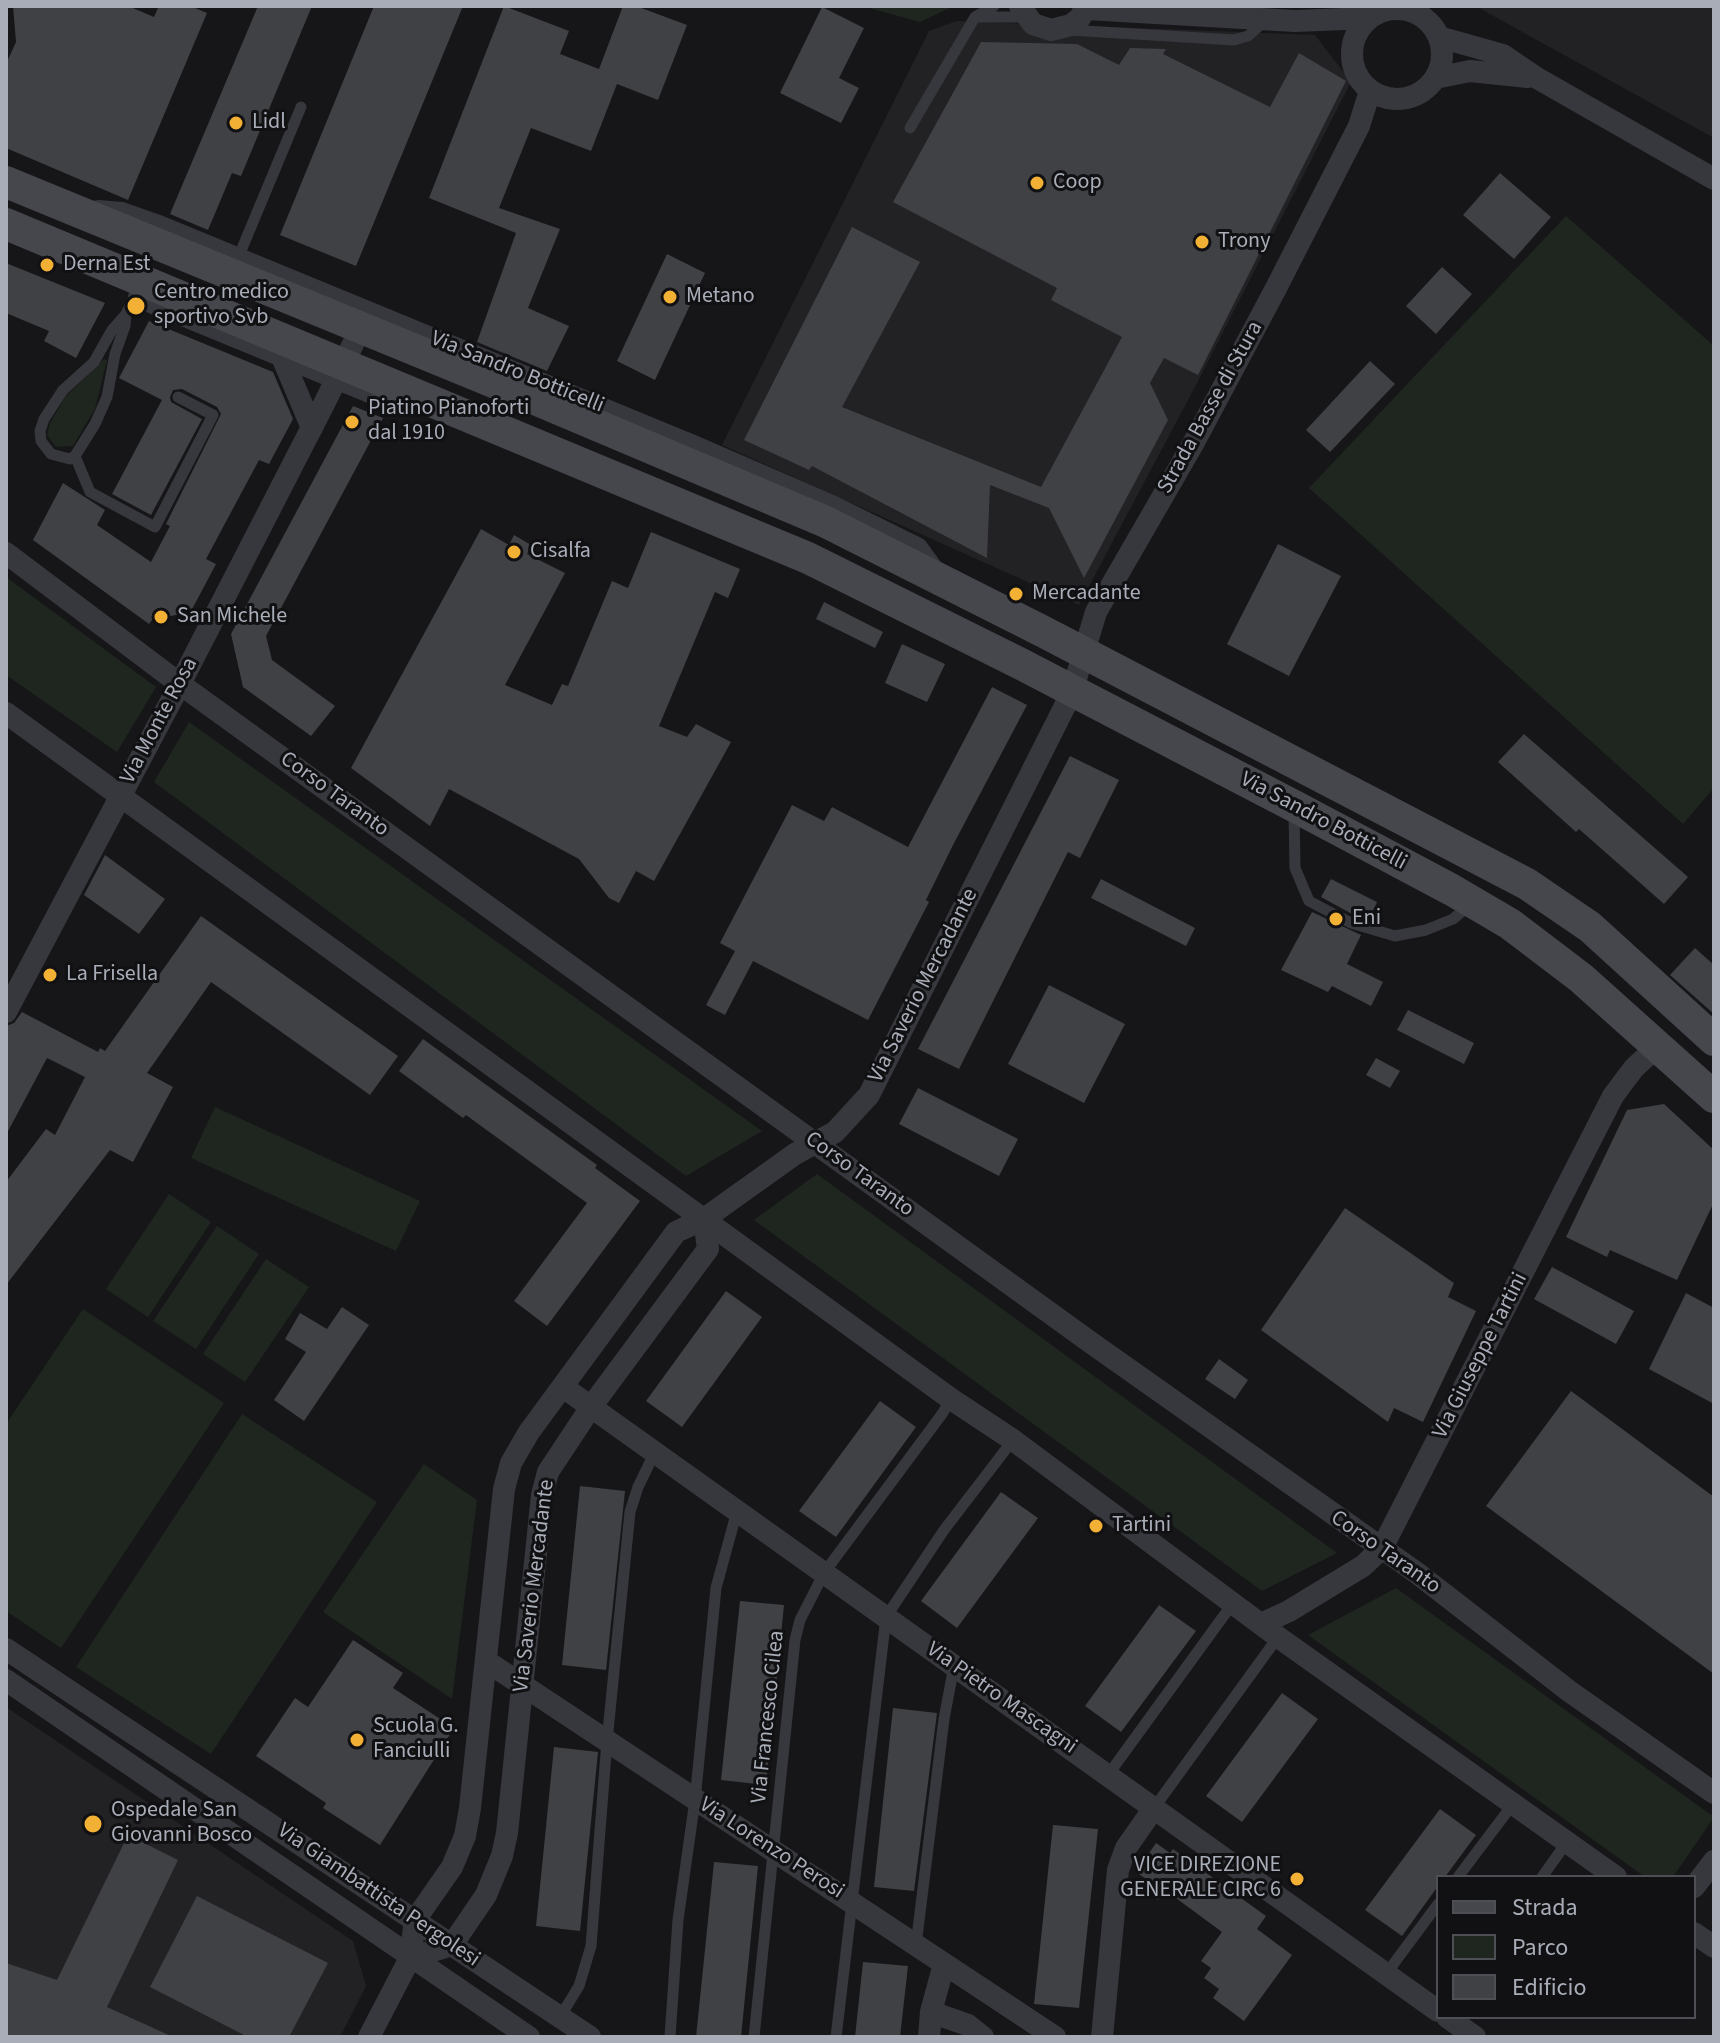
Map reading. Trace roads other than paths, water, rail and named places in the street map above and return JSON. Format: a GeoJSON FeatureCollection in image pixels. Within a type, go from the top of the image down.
{"type":"FeatureCollection","features":[{"type":"Feature","properties":{"kind":"main road","name":"Via Sandro Botticelli"},"geometry":{"type":"LineString","coordinates":[[6,182],[364,321],[826,522],[1549,897],[1590,927],[1714,1040]]}},
{"type":"Feature","properties":{"kind":"main road","name":"Via Sandro Botticelli"},"geometry":{"type":"LineString","coordinates":[[6,224],[339,372],[808,558],[896,602],[1294,806],[1473,902],[1547,950],[1659,1045],[1714,1097]]}},
{"type":"Feature","properties":{"kind":"street"},"geometry":{"type":"LineString","coordinates":[[1023,12],[1042,28],[1061,30],[1071,25],[1086,7],[1306,21],[1369,18]]}},
{"type":"Feature","properties":{"kind":"street"},"geometry":{"type":"LineString","coordinates":[[1388,9],[1409,10],[1427,20],[1439,37],[1441,65],[1435,78],[1425,90],[1411,97],[1396,99],[1370,91],[1356,72],[1352,49],[1360,26],[1388,9]]}},
{"type":"Feature","properties":{"kind":"street"},"geometry":{"type":"LineString","coordinates":[[1306,21],[1352,49]]}},
{"type":"Feature","properties":{"kind":"street"},"geometry":{"type":"LineString","coordinates":[[1439,37],[1503,55],[1537,78],[1714,179]]}},
{"type":"Feature","properties":{"kind":"street"},"geometry":{"type":"LineString","coordinates":[[1435,78],[1470,71],[1537,78]]}},
{"type":"Feature","properties":{"kind":"street","name":"Strada Basse di Stura"},"geometry":{"type":"LineString","coordinates":[[1072,692],[1096,612],[1193,444],[1359,126],[1370,91]]}},
{"type":"Feature","properties":{"kind":"street","name":"Strada Basse di Stura"},"geometry":{"type":"LineString","coordinates":[[1359,126],[1396,99]]}},
{"type":"Feature","properties":{"kind":"street","name":"Via Sandro Botticelli"},"geometry":{"type":"LineString","coordinates":[[72,209],[122,213],[238,258],[364,321]]}},
{"type":"Feature","properties":{"kind":"street","name":"Via Sandro Botticelli"},"geometry":{"type":"LineString","coordinates":[[51,243],[79,271],[131,304],[282,357],[339,372]]}},
{"type":"Feature","properties":{"kind":"street","name":"Via Monte Rosa"},"geometry":{"type":"LineString","coordinates":[[6,1012],[180,684],[364,321]]}},
{"type":"Feature","properties":{"kind":"street"},"geometry":{"type":"LineString","coordinates":[[282,357],[312,428]]}},
{"type":"Feature","properties":{"kind":"street","name":"Corso Taranto"},"geometry":{"type":"LineString","coordinates":[[6,553],[180,684],[1382,1548],[1569,1691],[1714,1793]]}},
{"type":"Feature","properties":{"kind":"street","name":"Via Saverio Mercadante"},"geometry":{"type":"LineString","coordinates":[[369,2037],[410,1958],[415,1920],[448,1874],[465,1836],[505,1482],[522,1444],[676,1232],[704,1219],[795,1154],[835,1132],[869,1095],[1072,692]]}},
{"type":"Feature","properties":{"kind":"street"},"geometry":{"type":"LineString","coordinates":[[6,713],[122,794],[951,1399],[1013,1440],[1269,1630],[1613,1875]]}},
{"type":"Feature","properties":{"kind":"street","name":"Via Giuseppe Tartini"},"geometry":{"type":"LineString","coordinates":[[1269,1630],[1289,1611],[1363,1566],[1382,1548],[1613,1096],[1634,1068],[1659,1045]]}},
{"type":"Feature","properties":{"kind":"street","name":"Via Saverio Mercadante"},"geometry":{"type":"LineString","coordinates":[[452,1945],[486,1895],[505,1846],[543,1490],[555,1458],[708,1249],[704,1219]]}},
{"type":"Feature","properties":{"kind":"street","name":"Via Pietro Mascagni"},"geometry":{"type":"LineString","coordinates":[[563,1387],[1436,2010]]}},
{"type":"Feature","properties":{"kind":"street","name":"Via Giambattista Pergolesi"},"geometry":{"type":"LineString","coordinates":[[6,1649],[590,2037]]}},
{"type":"Feature","properties":{"kind":"street","name":"Via Lorenzo Perosi"},"geometry":{"type":"LineString","coordinates":[[486,1661],[774,1853],[852,1901],[1051,2036]]}},
{"type":"Feature","properties":{"kind":"street","name":"Via Giambattista Pergolesi"},"geometry":{"type":"LineString","coordinates":[[6,1680],[529,2037]]}},
{"type":"Feature","properties":{"kind":"street","name":"Via Giuseppe Tartini"},"geometry":{"type":"LineString","coordinates":[[1102,2037],[1118,1870],[1126,1848],[1154,1808]]}},
{"type":"Feature","properties":{"kind":"street"},"geometry":{"type":"LineString","coordinates":[[1696,1884],[1714,1861]]}},
{"type":"Feature","properties":{"kind":"street"},"geometry":{"type":"LineString","coordinates":[[1696,1934],[1714,1947]]}},
{"type":"Feature","properties":{"kind":"street"},"geometry":{"type":"LineString","coordinates":[[410,1958],[452,1945]]}},
{"type":"Feature","properties":{"kind":"street"},"geometry":{"type":"LineString","coordinates":[[929,2037],[931,2012],[944,1964]]}},
{"type":"Feature","properties":{"kind":"street"},"geometry":{"type":"LineString","coordinates":[[931,2012],[968,2025],[983,2037]]}},
{"type":"Feature","properties":{"kind":"street"},"geometry":{"type":"LineString","coordinates":[[1450,2019],[1475,2037]]}},
{"type":"Feature","properties":{"kind":"lane"},"geometry":{"type":"LineString","coordinates":[[910,128],[975,17],[994,6]]}},
{"type":"Feature","properties":{"kind":"lane"},"geometry":{"type":"LineString","coordinates":[[975,17],[1023,12]]}},
{"type":"Feature","properties":{"kind":"lane"},"geometry":{"type":"LineString","coordinates":[[1061,30],[1234,40],[1248,36],[1267,19]]}},
{"type":"Feature","properties":{"kind":"lane"},"geometry":{"type":"LineString","coordinates":[[238,258],[301,107]]}},
{"type":"Feature","properties":{"kind":"lane"},"geometry":{"type":"LineString","coordinates":[[131,304],[110,371],[107,397],[75,456],[59,458],[45,449],[40,431],[44,419],[63,390],[94,362],[131,304]]}},
{"type":"Feature","properties":{"kind":"lane"},"geometry":{"type":"LineString","coordinates":[[75,456],[90,492],[155,527],[213,415],[178,397]]}},
{"type":"Feature","properties":{"kind":"lane"},"geometry":{"type":"LineString","coordinates":[[1294,806],[1295,868],[1309,901],[1351,923],[1395,936],[1426,930],[1453,919],[1473,902]]}},
{"type":"Feature","properties":{"kind":"lane","name":"Via Francesco Cilea"},"geometry":{"type":"LineString","coordinates":[[754,2037],[796,1635],[805,1607],[824,1573],[951,1399]]}},
{"type":"Feature","properties":{"kind":"lane"},"geometry":{"type":"LineString","coordinates":[[836,2037],[886,1617],[944,1530],[1013,1440]]}},
{"type":"Feature","properties":{"kind":"lane"},"geometry":{"type":"LineString","coordinates":[[560,2017],[579,1986],[589,1957],[630,1512],[655,1452]]}},
{"type":"Feature","properties":{"kind":"lane"},"geometry":{"type":"LineString","coordinates":[[670,2037],[681,1891],[695,1800],[716,1588],[737,1511]]}},
{"type":"Feature","properties":{"kind":"lane"},"geometry":{"type":"LineString","coordinates":[[1108,1775],[1233,1603]]}},
{"type":"Feature","properties":{"kind":"lane","name":"Via Giuseppe Tartini"},"geometry":{"type":"LineString","coordinates":[[1154,1808],[1269,1630]]}},
{"type":"Feature","properties":{"kind":"lane"},"geometry":{"type":"LineString","coordinates":[[916,1945],[944,1719],[954,1666]]}},
{"type":"Feature","properties":{"kind":"lane"},"geometry":{"type":"LineString","coordinates":[[1460,1875],[1513,1804]]}},
{"type":"Feature","properties":{"kind":"lane"},"geometry":{"type":"LineString","coordinates":[[1543,1875],[1567,1842]]}},
{"type":"Feature","properties":{"kind":"lane"},"geometry":{"type":"LineString","coordinates":[[1386,1974],[1436,1907]]}},
{"type":"Feature","properties":{"kind":"place","name":"Lidl"},"geometry":{"type":"Point","coordinates":[236,123]}},
{"type":"Feature","properties":{"kind":"place","name":"Coop"},"geometry":{"type":"Point","coordinates":[1037,183]}},
{"type":"Feature","properties":{"kind":"place","name":"Trony"},"geometry":{"type":"Point","coordinates":[1202,242]}},
{"type":"Feature","properties":{"kind":"place","name":"Derna Est"},"geometry":{"type":"Point","coordinates":[47,265]}},
{"type":"Feature","properties":{"kind":"place","name":"Metano"},"geometry":{"type":"Point","coordinates":[670,297]}},
{"type":"Feature","properties":{"kind":"place","name":"Centro medico sportivo Svb"},"geometry":{"type":"Point","coordinates":[136,306]}},
{"type":"Feature","properties":{"kind":"place","name":"Piatino Pianoforti dal 1910"},"geometry":{"type":"Point","coordinates":[352,422]}},
{"type":"Feature","properties":{"kind":"place","name":"Cisalfa"},"geometry":{"type":"Point","coordinates":[514,552]}},
{"type":"Feature","properties":{"kind":"place","name":"Mercadante"},"geometry":{"type":"Point","coordinates":[1016,594]}},
{"type":"Feature","properties":{"kind":"place","name":"San Michele"},"geometry":{"type":"Point","coordinates":[161,617]}},
{"type":"Feature","properties":{"kind":"place","name":"Eni"},"geometry":{"type":"Point","coordinates":[1336,919]}},
{"type":"Feature","properties":{"kind":"place","name":"La Frisella"},"geometry":{"type":"Point","coordinates":[50,975]}},
{"type":"Feature","properties":{"kind":"place","name":"Tartini"},"geometry":{"type":"Point","coordinates":[1096,1526]}},
{"type":"Feature","properties":{"kind":"place","name":"Scuola G. Fanciulli"},"geometry":{"type":"Point","coordinates":[357,1740]}},
{"type":"Feature","properties":{"kind":"place","name":"Ospedale San Giovanni Bosco"},"geometry":{"type":"Point","coordinates":[93,1824]}},
{"type":"Feature","properties":{"kind":"place","name":"VICE DIREZIONE GENERALE CIRC 6"},"geometry":{"type":"Point","coordinates":[1297,1879]}}]}
